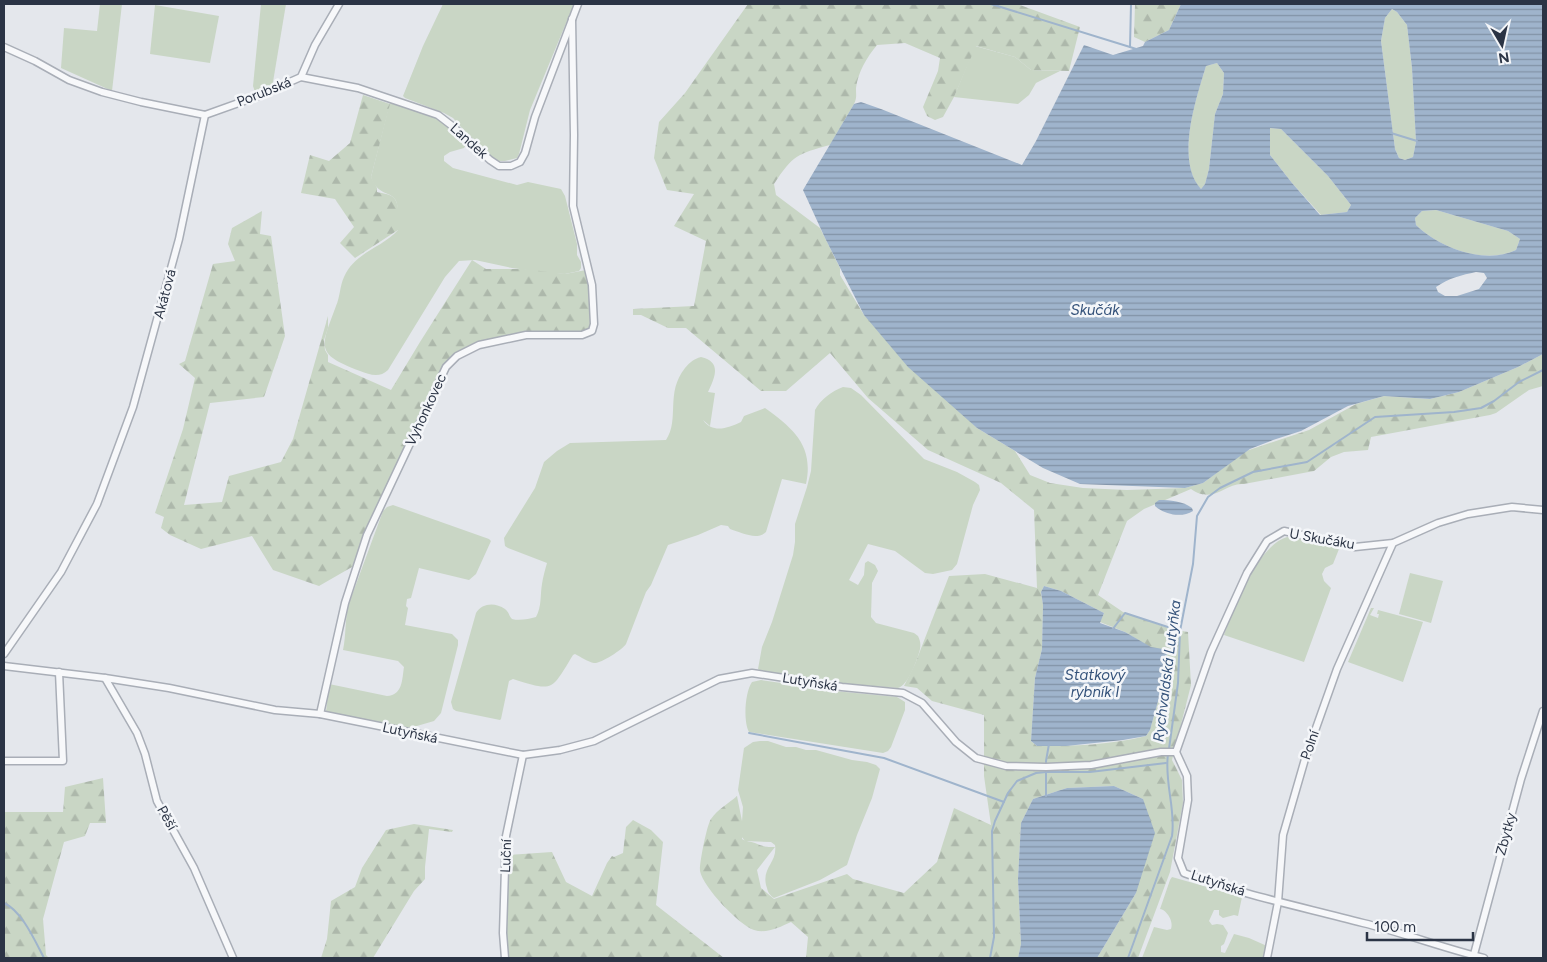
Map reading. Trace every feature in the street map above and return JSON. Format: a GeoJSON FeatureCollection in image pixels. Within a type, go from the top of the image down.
{"type":"FeatureCollection","features":[{"type":"Feature","properties":{"kind":"street","name":"Porubská"},"geometry":{"type":"LineString","coordinates":[[205,115],[258,96],[301,76],[314,45],[340,4]]}},
{"type":"Feature","properties":{"kind":"street","name":"Vyhonkovec"},"geometry":{"type":"LineString","coordinates":[[320,714],[345,603],[367,535],[446,367],[457,356],[479,345],[526,335],[582,335],[592,331],[594,324],[592,285],[573,206],[572,19],[578,4]]}},
{"type":"Feature","properties":{"kind":"street","name":"Landek"},"geometry":{"type":"LineString","coordinates":[[301,76],[358,88],[438,115],[490,160],[499,166],[511,166],[520,162],[525,153],[535,117],[572,19]]}},
{"type":"Feature","properties":{"kind":"street"},"geometry":{"type":"LineString","coordinates":[[4,46],[69,80],[102,92],[205,115]]}},
{"type":"Feature","properties":{"kind":"street","name":"Akátová"},"geometry":{"type":"LineString","coordinates":[[4,654],[61,572],[96,504],[133,407],[179,239],[205,115]]}},
{"type":"Feature","properties":{"kind":"street","name":"U Skučáku"},"geometry":{"type":"LineString","coordinates":[[1176,752],[1211,652],[1247,573],[1267,541],[1284,532],[1355,547],[1393,543],[1438,523],[1468,514],[1512,508],[1543,510]]}},
{"type":"Feature","properties":{"kind":"street","name":"Polní"},"geometry":{"type":"LineString","coordinates":[[1267,958],[1278,902],[1283,835],[1304,759],[1337,669],[1393,543]]}},
{"type":"Feature","properties":{"kind":"street","name":"Lutyňská"},"geometry":{"type":"LineString","coordinates":[[4,666],[169,688],[275,710],[320,714],[523,755],[560,750],[594,741],[719,680],[752,673],[842,687],[903,693],[922,703],[956,742],[976,758],[1006,766],[1046,768],[1091,765],[1161,752],[1176,752],[1186,776],[1188,800],[1178,858],[1184,873],[1278,902],[1366,923],[1473,957],[1484,958]]}},
{"type":"Feature","properties":{"kind":"street"},"geometry":{"type":"LineString","coordinates":[[4,761],[63,761],[59,672]]}},
{"type":"Feature","properties":{"kind":"street","name":"Pěší"},"geometry":{"type":"LineString","coordinates":[[105,678],[137,733],[145,754],[157,801],[194,868],[232,958]]}},
{"type":"Feature","properties":{"kind":"street","name":"Zbytky"},"geometry":{"type":"LineString","coordinates":[[1473,957],[1521,780],[1543,711]]}},
{"type":"Feature","properties":{"kind":"street","name":"Luční"},"geometry":{"type":"LineString","coordinates":[[505,958],[506,836],[523,755]]}},
{"type":"Feature","properties":{"kind":"green space"},"geometry":{"type":"Polygon","coordinates":[[[100,4],[122,4],[112,91],[61,68],[64,28],[97,31],[100,4]]]}},
{"type":"Feature","properties":{"kind":"green space"},"geometry":{"type":"Polygon","coordinates":[[[261,4],[286,4],[272,85],[255,92],[253,86],[261,4]]]}},
{"type":"Feature","properties":{"kind":"green space"},"geometry":{"type":"Polygon","coordinates":[[[443,4],[574,4],[530,110],[517,158],[499,161],[491,157],[477,145],[453,118],[403,96],[423,46],[443,4]]]}},
{"type":"Feature","properties":{"kind":"green space"},"geometry":{"type":"Polygon","coordinates":[[[748,4],[1020,4],[1080,27],[1069,71],[1031,70],[1015,57],[976,46],[954,97],[943,117],[935,120],[927,116],[923,107],[938,71],[940,58],[905,43],[877,45],[866,60],[861,71],[857,82],[854,104],[830,145],[810,151],[791,161],[774,184],[776,195],[820,228],[840,268],[840,275],[864,315],[977,428],[1015,451],[1030,475],[1050,483],[1083,488],[1127,490],[1185,488],[1203,483],[1246,451],[1309,430],[1356,404],[1384,396],[1430,399],[1459,392],[1518,367],[1543,354],[1543,386],[1529,390],[1496,413],[1371,437],[1368,450],[1344,452],[1331,457],[1314,471],[1237,484],[1213,494],[1206,495],[1191,489],[1144,509],[1127,521],[1098,595],[1123,612],[1171,629],[1188,632],[1191,685],[1172,760],[1182,780],[1183,803],[1170,872],[1138,958],[1097,958],[1136,893],[1143,799],[1114,786],[1067,788],[1033,799],[1021,823],[1018,879],[1021,944],[1018,958],[806,958],[808,937],[791,922],[769,931],[759,931],[747,927],[722,905],[703,878],[700,871],[701,861],[709,822],[716,813],[737,796],[742,821],[742,839],[775,847],[757,870],[761,888],[774,899],[847,874],[853,879],[904,893],[937,862],[954,808],[991,825],[984,776],[984,715],[932,701],[917,688],[904,686],[915,664],[949,576],[985,574],[1037,588],[1034,510],[1001,483],[928,450],[868,398],[830,353],[786,391],[761,391],[686,328],[668,328],[641,315],[633,315],[633,309],[694,306],[706,241],[674,226],[694,194],[667,190],[654,158],[659,122],[685,93],[748,4]],[[1044,586],[1041,592],[1043,605],[1042,649],[1035,678],[1031,741],[1037,746],[1078,745],[1106,743],[1146,736],[1150,730],[1167,669],[1167,655],[1163,650],[1151,648],[1125,632],[1100,622],[1104,613],[1061,591],[1044,586]]]}},
{"type":"Feature","properties":{"kind":"green space"},"geometry":{"type":"Polygon","coordinates":[[[1135,4],[1181,4],[1169,30],[1145,42],[1134,37],[1135,4]]]}},
{"type":"Feature","properties":{"kind":"green space"},"geometry":{"type":"Polygon","coordinates":[[[155,5],[219,16],[210,63],[150,54],[155,5]]]}},
{"type":"Feature","properties":{"kind":"green space"},"geometry":{"type":"Polygon","coordinates":[[[1392,9],[1397,12],[1407,25],[1412,68],[1416,142],[1413,157],[1405,160],[1399,158],[1395,149],[1381,41],[1385,18],[1392,9]]]}},
{"type":"Feature","properties":{"kind":"green space"},"geometry":{"type":"Polygon","coordinates":[[[975,46],[1015,57],[1031,70],[1060,71],[1036,83],[1029,95],[1018,104],[954,97],[975,46]]]}},
{"type":"Feature","properties":{"kind":"green space"},"geometry":{"type":"Polygon","coordinates":[[[1217,63],[1224,73],[1223,94],[1215,114],[1209,169],[1205,184],[1201,189],[1193,177],[1189,162],[1190,129],[1197,95],[1206,66],[1217,63]]]}},
{"type":"Feature","properties":{"kind":"green space"},"geometry":{"type":"Polygon","coordinates":[[[363,95],[390,104],[371,177],[377,192],[389,195],[395,199],[399,213],[399,223],[398,230],[355,258],[340,243],[354,227],[335,199],[301,193],[310,155],[329,161],[350,143],[363,95]]]}},
{"type":"Feature","properties":{"kind":"green space"},"geometry":{"type":"Polygon","coordinates":[[[390,102],[413,107],[433,116],[451,128],[467,144],[464,148],[444,156],[444,161],[453,168],[517,185],[528,182],[561,189],[565,196],[581,268],[579,271],[565,274],[512,268],[475,260],[459,261],[445,277],[388,370],[385,373],[375,375],[367,374],[335,359],[328,354],[325,348],[325,340],[343,280],[349,269],[362,256],[398,230],[396,201],[380,190],[371,177],[390,102]]]}},
{"type":"Feature","properties":{"kind":"green space"},"geometry":{"type":"Polygon","coordinates":[[[1270,128],[1281,129],[1328,176],[1351,205],[1347,212],[1321,215],[1270,155],[1270,128]]]}},
{"type":"Feature","properties":{"kind":"green space"},"geometry":{"type":"Polygon","coordinates":[[[1436,210],[1508,231],[1520,239],[1516,250],[1490,256],[1477,255],[1463,252],[1437,241],[1416,225],[1415,218],[1422,211],[1436,210]]]}},
{"type":"Feature","properties":{"kind":"green space"},"geometry":{"type":"Polygon","coordinates":[[[262,211],[260,234],[271,236],[285,336],[264,397],[210,403],[184,505],[222,502],[229,476],[281,462],[293,439],[328,316],[328,328],[324,340],[328,362],[391,390],[472,260],[486,269],[524,269],[565,274],[586,270],[590,296],[590,329],[587,332],[531,333],[478,344],[451,356],[352,567],[319,586],[273,570],[252,536],[201,549],[170,535],[161,528],[164,517],[155,513],[183,429],[195,378],[179,364],[185,361],[213,264],[235,261],[228,244],[232,228],[262,211]]]}},
{"type":"Feature","properties":{"kind":"green space"},"geometry":{"type":"Polygon","coordinates":[[[701,357],[712,362],[715,371],[708,392],[715,393],[710,426],[703,420],[711,427],[726,428],[741,422],[744,416],[765,408],[793,431],[804,449],[808,471],[806,484],[782,479],[766,532],[762,535],[748,535],[721,525],[668,545],[651,585],[646,592],[626,644],[611,656],[594,663],[575,654],[555,682],[544,687],[513,679],[509,681],[500,720],[453,709],[451,702],[476,613],[485,605],[497,605],[506,610],[512,619],[536,617],[538,613],[542,581],[547,563],[508,548],[505,546],[504,538],[535,488],[544,462],[570,443],[666,440],[672,423],[674,396],[679,377],[689,364],[701,357]]]}},
{"type":"Feature","properties":{"kind":"green space"},"geometry":{"type":"Polygon","coordinates":[[[843,387],[851,388],[861,395],[924,459],[957,472],[979,485],[980,490],[973,505],[957,564],[952,570],[933,574],[925,573],[895,551],[868,544],[849,580],[858,585],[864,575],[865,563],[868,561],[875,565],[878,571],[872,583],[871,617],[876,623],[914,633],[919,638],[920,647],[915,665],[909,677],[898,688],[849,684],[762,672],[758,669],[762,647],[793,555],[795,524],[811,471],[815,410],[827,396],[843,387]]]}},
{"type":"Feature","properties":{"kind":"green space"},"geometry":{"type":"Polygon","coordinates":[[[393,505],[491,541],[476,574],[469,580],[419,568],[411,598],[407,599],[406,606],[408,608],[405,625],[452,634],[458,640],[458,645],[441,713],[434,721],[410,728],[326,712],[329,684],[387,696],[396,693],[401,686],[404,667],[398,661],[343,650],[348,606],[383,511],[393,505]]]}},
{"type":"Feature","properties":{"kind":"green space"},"geometry":{"type":"Polygon","coordinates":[[[1287,537],[1297,537],[1339,549],[1333,564],[1325,568],[1322,574],[1324,581],[1331,588],[1304,662],[1224,635],[1248,579],[1257,565],[1276,542],[1287,537]]]}},
{"type":"Feature","properties":{"kind":"green space"},"geometry":{"type":"Polygon","coordinates":[[[1410,573],[1443,581],[1431,623],[1399,614],[1410,573]]]}},
{"type":"Feature","properties":{"kind":"green space"},"geometry":{"type":"Polygon","coordinates":[[[1371,608],[1374,608],[1370,615],[1378,618],[1378,610],[1423,622],[1403,682],[1348,662],[1371,608]]]}},
{"type":"Feature","properties":{"kind":"green space"},"geometry":{"type":"Polygon","coordinates":[[[761,680],[809,687],[818,691],[897,697],[905,702],[905,710],[891,747],[883,753],[749,732],[745,714],[746,699],[752,682],[761,680]]]}},
{"type":"Feature","properties":{"kind":"green space"},"geometry":{"type":"Polygon","coordinates":[[[768,741],[786,747],[816,750],[867,762],[876,765],[880,769],[872,798],[847,865],[820,880],[774,898],[767,890],[765,881],[767,870],[774,856],[775,845],[771,842],[745,841],[741,836],[743,807],[738,790],[744,748],[753,742],[768,741]]]}},
{"type":"Feature","properties":{"kind":"green space"},"geometry":{"type":"Polygon","coordinates":[[[103,778],[106,823],[90,823],[85,836],[64,842],[43,919],[46,955],[49,958],[5,958],[4,812],[63,812],[65,787],[103,778]]]}},
{"type":"Feature","properties":{"kind":"green space"},"geometry":{"type":"Polygon","coordinates":[[[633,820],[651,830],[663,842],[656,905],[724,958],[507,958],[507,855],[552,852],[566,882],[592,896],[612,856],[623,853],[626,827],[633,820]]]}},
{"type":"Feature","properties":{"kind":"green space"},"geometry":{"type":"Polygon","coordinates":[[[414,824],[453,830],[452,832],[429,829],[425,879],[414,891],[373,958],[321,958],[327,939],[331,901],[355,887],[362,868],[386,830],[414,824]]]}},
{"type":"Feature","properties":{"kind":"green space"},"geometry":{"type":"Polygon","coordinates":[[[1172,877],[1242,897],[1238,916],[1234,915],[1223,918],[1219,915],[1219,910],[1214,910],[1209,921],[1212,925],[1223,925],[1228,933],[1224,944],[1221,946],[1221,952],[1225,953],[1234,934],[1267,946],[1264,958],[1142,958],[1154,927],[1171,929],[1172,923],[1169,917],[1160,909],[1172,877]]]}},
{"type":"Feature","properties":{"kind":"water","name":"Skučák"},"geometry":{"type":"Polygon","coordinates":[[[1181,4],[1543,4],[1543,354],[1518,367],[1459,392],[1430,399],[1384,396],[1348,406],[1301,431],[1250,449],[1203,483],[1185,488],[1080,484],[1043,468],[977,428],[908,367],[864,315],[803,190],[854,104],[861,102],[1022,165],[1084,45],[1113,55],[1143,46],[1145,42],[1169,30],[1181,4]],[[1392,9],[1385,18],[1381,41],[1395,149],[1399,158],[1405,160],[1413,157],[1416,142],[1412,68],[1407,25],[1397,12],[1392,9]],[[1217,63],[1206,66],[1193,112],[1189,146],[1189,163],[1193,177],[1201,189],[1205,184],[1209,169],[1215,114],[1223,94],[1224,73],[1217,63]],[[1270,128],[1270,155],[1320,215],[1347,212],[1351,205],[1328,176],[1281,129],[1270,128]],[[1436,210],[1422,211],[1415,218],[1416,225],[1437,241],[1463,252],[1477,255],[1491,256],[1516,250],[1520,239],[1508,231],[1436,210]],[[1484,273],[1466,274],[1436,287],[1438,292],[1445,296],[1457,296],[1479,289],[1487,278],[1484,273]]]}},
{"type":"Feature","properties":{"kind":"water"},"geometry":{"type":"Polygon","coordinates":[[[1159,500],[1181,502],[1192,508],[1193,511],[1179,515],[1169,513],[1155,506],[1155,503],[1159,500]]]}},
{"type":"Feature","properties":{"kind":"water","name":"Statkový rybník I"},"geometry":{"type":"Polygon","coordinates":[[[1044,586],[1061,591],[1104,613],[1100,623],[1125,632],[1151,647],[1163,649],[1167,655],[1167,669],[1150,730],[1146,736],[1066,746],[1037,746],[1031,741],[1035,678],[1042,649],[1043,605],[1041,592],[1044,586]]]}},
{"type":"Feature","properties":{"kind":"water"},"geometry":{"type":"Polygon","coordinates":[[[1114,786],[1143,799],[1155,833],[1136,893],[1097,958],[1018,958],[1021,944],[1018,879],[1021,823],[1033,799],[1067,788],[1114,786]]]}},
{"type":"Feature","properties":{"kind":"waterway"},"geometry":{"type":"LineString","coordinates":[[991,4],[1130,47]]}},
{"type":"Feature","properties":{"kind":"waterway"},"geometry":{"type":"LineString","coordinates":[[1131,4],[1130,47],[1136,49]]}},
{"type":"Feature","properties":{"kind":"waterway"},"geometry":{"type":"LineString","coordinates":[[1391,133],[1417,141]]}},
{"type":"Feature","properties":{"kind":"waterway","name":"Rychvaldská Lutyňka"},"geometry":{"type":"LineString","coordinates":[[1169,749],[1178,683],[1180,631],[1193,564],[1197,516],[1208,497],[1220,488],[1253,472],[1307,462],[1375,417],[1454,412],[1481,408],[1494,401],[1519,382],[1543,370]]}},
{"type":"Feature","properties":{"kind":"waterway"},"geometry":{"type":"LineString","coordinates":[[1112,630],[1125,613],[1180,631]]}},
{"type":"Feature","properties":{"kind":"waterway"},"geometry":{"type":"LineString","coordinates":[[749,733],[884,758],[1004,802]]}},
{"type":"Feature","properties":{"kind":"waterway","name":"Rychvaldská Lutyňka"},"geometry":{"type":"LineString","coordinates":[[1046,796],[1046,761],[1049,744]]}},
{"type":"Feature","properties":{"kind":"waterway"},"geometry":{"type":"LineString","coordinates":[[1128,958],[1172,836],[1173,816],[1167,764],[1168,754]]}},
{"type":"Feature","properties":{"kind":"waterway","name":"Rychvaldská Lutyňka"},"geometry":{"type":"LineString","coordinates":[[990,958],[994,937],[992,831],[1008,793],[1017,781],[1036,773],[1090,772],[1166,763]]}},
{"type":"Feature","properties":{"kind":"waterway"},"geometry":{"type":"LineString","coordinates":[[4,903],[11,907],[22,919],[44,958]]}}]}
